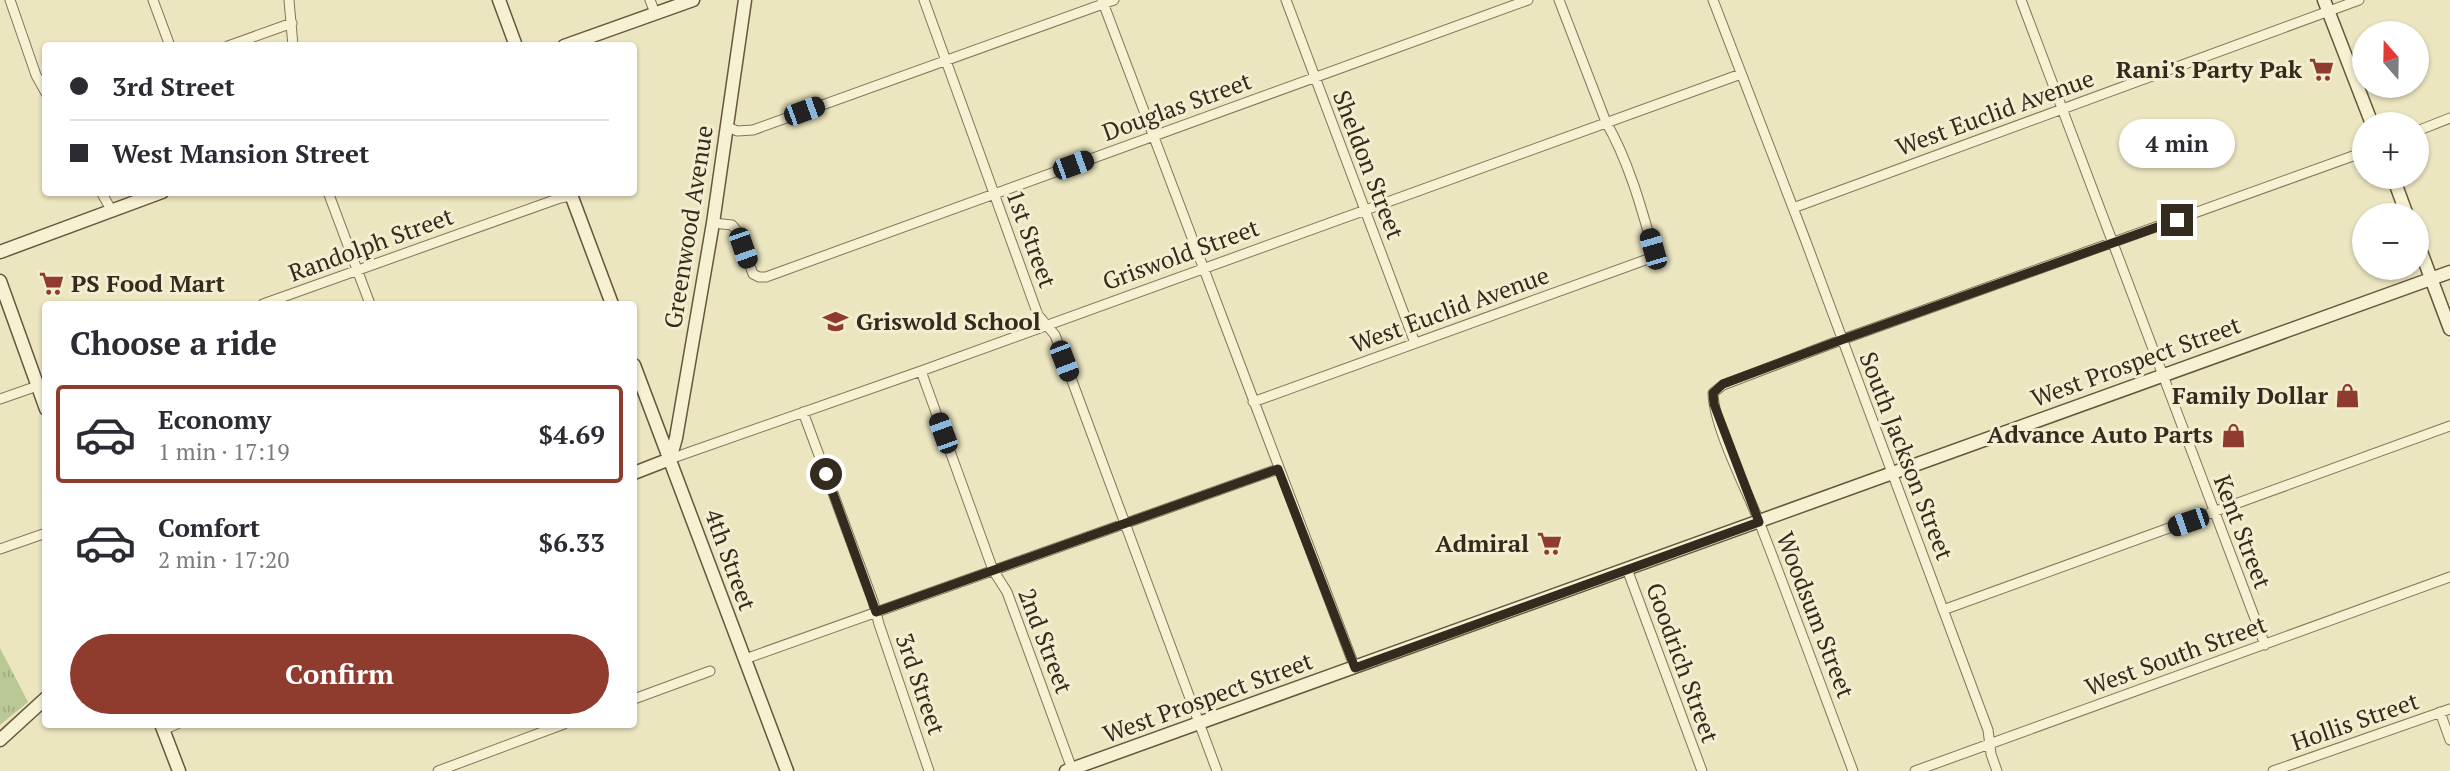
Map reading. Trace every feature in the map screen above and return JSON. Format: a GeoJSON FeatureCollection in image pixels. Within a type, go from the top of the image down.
{"type":"FeatureCollection","features":[{"type":"Feature","properties":{"kind":"street"},"geometry":{"type":"LineString","coordinates":[[10,0],[42,86]]}},
{"type":"Feature","properties":{"kind":"street"},"geometry":{"type":"LineString","coordinates":[[153,0],[169,42]]}},
{"type":"Feature","properties":{"kind":"street"},"geometry":{"type":"LineString","coordinates":[[289,0],[293,42]]}},
{"type":"Feature","properties":{"kind":"street"},"geometry":{"type":"LineString","coordinates":[[499,0],[515,42]]}},
{"type":"Feature","properties":{"kind":"street"},"geometry":{"type":"LineString","coordinates":[[650,0],[655,13]]}},
{"type":"Feature","properties":{"kind":"street"},"geometry":{"type":"LineString","coordinates":[[575,42],[693,0]]}},
{"type":"Feature","properties":{"kind":"street","name":"Greenwood Avenue"},"geometry":{"type":"LineString","coordinates":[[670,459],[676,439],[713,223],[745,0]]}},
{"type":"Feature","properties":{"kind":"street","name":"1st Street"},"geometry":{"type":"LineString","coordinates":[[924,0],[1038,315],[1055,335],[1217,771]]}},
{"type":"Feature","properties":{"kind":"street"},"geometry":{"type":"LineString","coordinates":[[726,126],[737,131],[752,130],[1114,0]]}},
{"type":"Feature","properties":{"kind":"street","name":"Sheldon Street"},"geometry":{"type":"LineString","coordinates":[[1286,0],[1415,343]]}},
{"type":"Feature","properties":{"kind":"street","name":"Douglas Street"},"geometry":{"type":"LineString","coordinates":[[713,223],[732,225],[737,231],[748,265],[753,274],[759,277],[1528,0]]}},
{"type":"Feature","properties":{"kind":"street"},"geometry":{"type":"LineString","coordinates":[[1559,0],[1606,122]]}},
{"type":"Feature","properties":{"kind":"street","name":"South Jackson Street"},"geometry":{"type":"LineString","coordinates":[[1713,0],[1988,730],[1997,771]]}},
{"type":"Feature","properties":{"kind":"street","name":"Kent Street"},"geometry":{"type":"LineString","coordinates":[[2021,0],[2264,645]]}},
{"type":"Feature","properties":{"kind":"street","name":"West Euclid Avenue"},"geometry":{"type":"LineString","coordinates":[[1793,208],[2063,109],[2326,6],[2359,0]]}},
{"type":"Feature","properties":{"kind":"street"},"geometry":{"type":"LineString","coordinates":[[1103,2],[1355,668]]}},
{"type":"Feature","properties":{"kind":"street"},"geometry":{"type":"LineString","coordinates":[[2326,6],[2367,112]]}},
{"type":"Feature","properties":{"kind":"street"},"geometry":{"type":"LineString","coordinates":[[239,42],[292,23]]}},
{"type":"Feature","properties":{"kind":"street","name":"Griswold Street"},"geometry":{"type":"LineString","coordinates":[[637,472],[1741,74]]}},
{"type":"Feature","properties":{"kind":"street"},"geometry":{"type":"LineString","coordinates":[[2429,126],[2450,118]]}},
{"type":"Feature","properties":{"kind":"street","name":"West Euclid Avenue"},"geometry":{"type":"LineString","coordinates":[[1253,402],[1648,259],[1653,249],[1623,160],[1606,122]]}},
{"type":"Feature","properties":{"kind":"street"},"geometry":{"type":"LineString","coordinates":[[1841,340],[2352,156]]}},
{"type":"Feature","properties":{"kind":"street"},"geometry":{"type":"LineString","coordinates":[[103,196],[111,211]]}},
{"type":"Feature","properties":{"kind":"street"},"geometry":{"type":"LineString","coordinates":[[0,252],[151,196]]}},
{"type":"Feature","properties":{"kind":"street"},"geometry":{"type":"LineString","coordinates":[[329,196],[369,301]]}},
{"type":"Feature","properties":{"kind":"street","name":"Randolph Street"},"geometry":{"type":"LineString","coordinates":[[272,301],[566,196]]}},
{"type":"Feature","properties":{"kind":"street"},"geometry":{"type":"LineString","coordinates":[[572,196],[611,301]]}},
{"type":"Feature","properties":{"kind":"street","name":"West Prospect Street"},"geometry":{"type":"LineString","coordinates":[[1069,770],[2450,272]]}},
{"type":"Feature","properties":{"kind":"street"},"geometry":{"type":"LineString","coordinates":[[2429,274],[2450,329]]}},
{"type":"Feature","properties":{"kind":"street"},"geometry":{"type":"LineString","coordinates":[[0,281],[41,384],[0,399]]}},
{"type":"Feature","properties":{"kind":"street","name":"Woodsum Street"},"geometry":{"type":"LineString","coordinates":[[1841,340],[1723,384],[1713,393],[1724,435],[1853,771]]}},
{"type":"Feature","properties":{"kind":"street","name":"2nd Street"},"geometry":{"type":"LineString","coordinates":[[921,371],[993,570],[1007,592],[1069,770]]}},
{"type":"Feature","properties":{"kind":"street","name":"4th Street"},"geometry":{"type":"LineString","coordinates":[[637,374],[787,771]]}},
{"type":"Feature","properties":{"kind":"street","name":"3rd Street"},"geometry":{"type":"LineString","coordinates":[[803,412],[876,612],[929,771]]}},
{"type":"Feature","properties":{"kind":"street"},"geometry":{"type":"LineString","coordinates":[[1942,610],[2450,426]]}},
{"type":"Feature","properties":{"kind":"street"},"geometry":{"type":"LineString","coordinates":[[745,659],[1278,469]]}},
{"type":"Feature","properties":{"kind":"street"},"geometry":{"type":"LineString","coordinates":[[0,549],[42,534]]}},
{"type":"Feature","properties":{"kind":"street","name":"Goodrich Street"},"geometry":{"type":"LineString","coordinates":[[1626,569],[1702,771]]}},
{"type":"Feature","properties":{"kind":"street","name":"West South Street"},"geometry":{"type":"LineString","coordinates":[[1915,771],[2450,577]]}},
{"type":"Feature","properties":{"kind":"street"},"geometry":{"type":"LineString","coordinates":[[637,698],[710,671]]}},
{"type":"Feature","properties":{"kind":"street"},"geometry":{"type":"LineString","coordinates":[[0,740],[42,702]]}},
{"type":"Feature","properties":{"kind":"street","name":"Hollis Street"},"geometry":{"type":"LineString","coordinates":[[2273,771],[2450,709]]}},
{"type":"Feature","properties":{"kind":"street"},"geometry":{"type":"LineString","coordinates":[[2440,712],[2450,740]]}},
{"type":"Feature","properties":{"kind":"street"},"geometry":{"type":"LineString","coordinates":[[162,728],[179,771]]}},
{"type":"Feature","properties":{"kind":"street"},"geometry":{"type":"LineString","coordinates":[[438,771],[553,728]]}},
{"type":"Feature","properties":{"kind":"green space"},"geometry":{"type":"Polygon","coordinates":[[[0,648],[28,702],[0,725],[0,648]]]}},
{"type":"Feature","properties":{"kind":"place","name":"Rani's Party Pak"},"geometry":{"type":"Point","coordinates":[2322,70]}},
{"type":"Feature","properties":{"kind":"place","name":"PS Food Mart"},"geometry":{"type":"Point","coordinates":[51,284]}},
{"type":"Feature","properties":{"kind":"place","name":"Griswold School"},"geometry":{"type":"Point","coordinates":[836,322]}},
{"type":"Feature","properties":{"kind":"place","name":"Family Dollar"},"geometry":{"type":"Point","coordinates":[2348,396]}},
{"type":"Feature","properties":{"kind":"place","name":"Advance Auto Parts"},"geometry":{"type":"Point","coordinates":[2233,435]}},
{"type":"Feature","properties":{"kind":"place","name":"Admiral"},"geometry":{"type":"Point","coordinates":[1549,544]}},
{"type":"Feature","properties":{"kind":"route"},"geometry":{"type":"LineString","coordinates":[[826,474],[876,612],[1278,469],[1355,668],[1759,522],[1714,404],[1713,393],[1723,384],[2177,220]]}}]}
